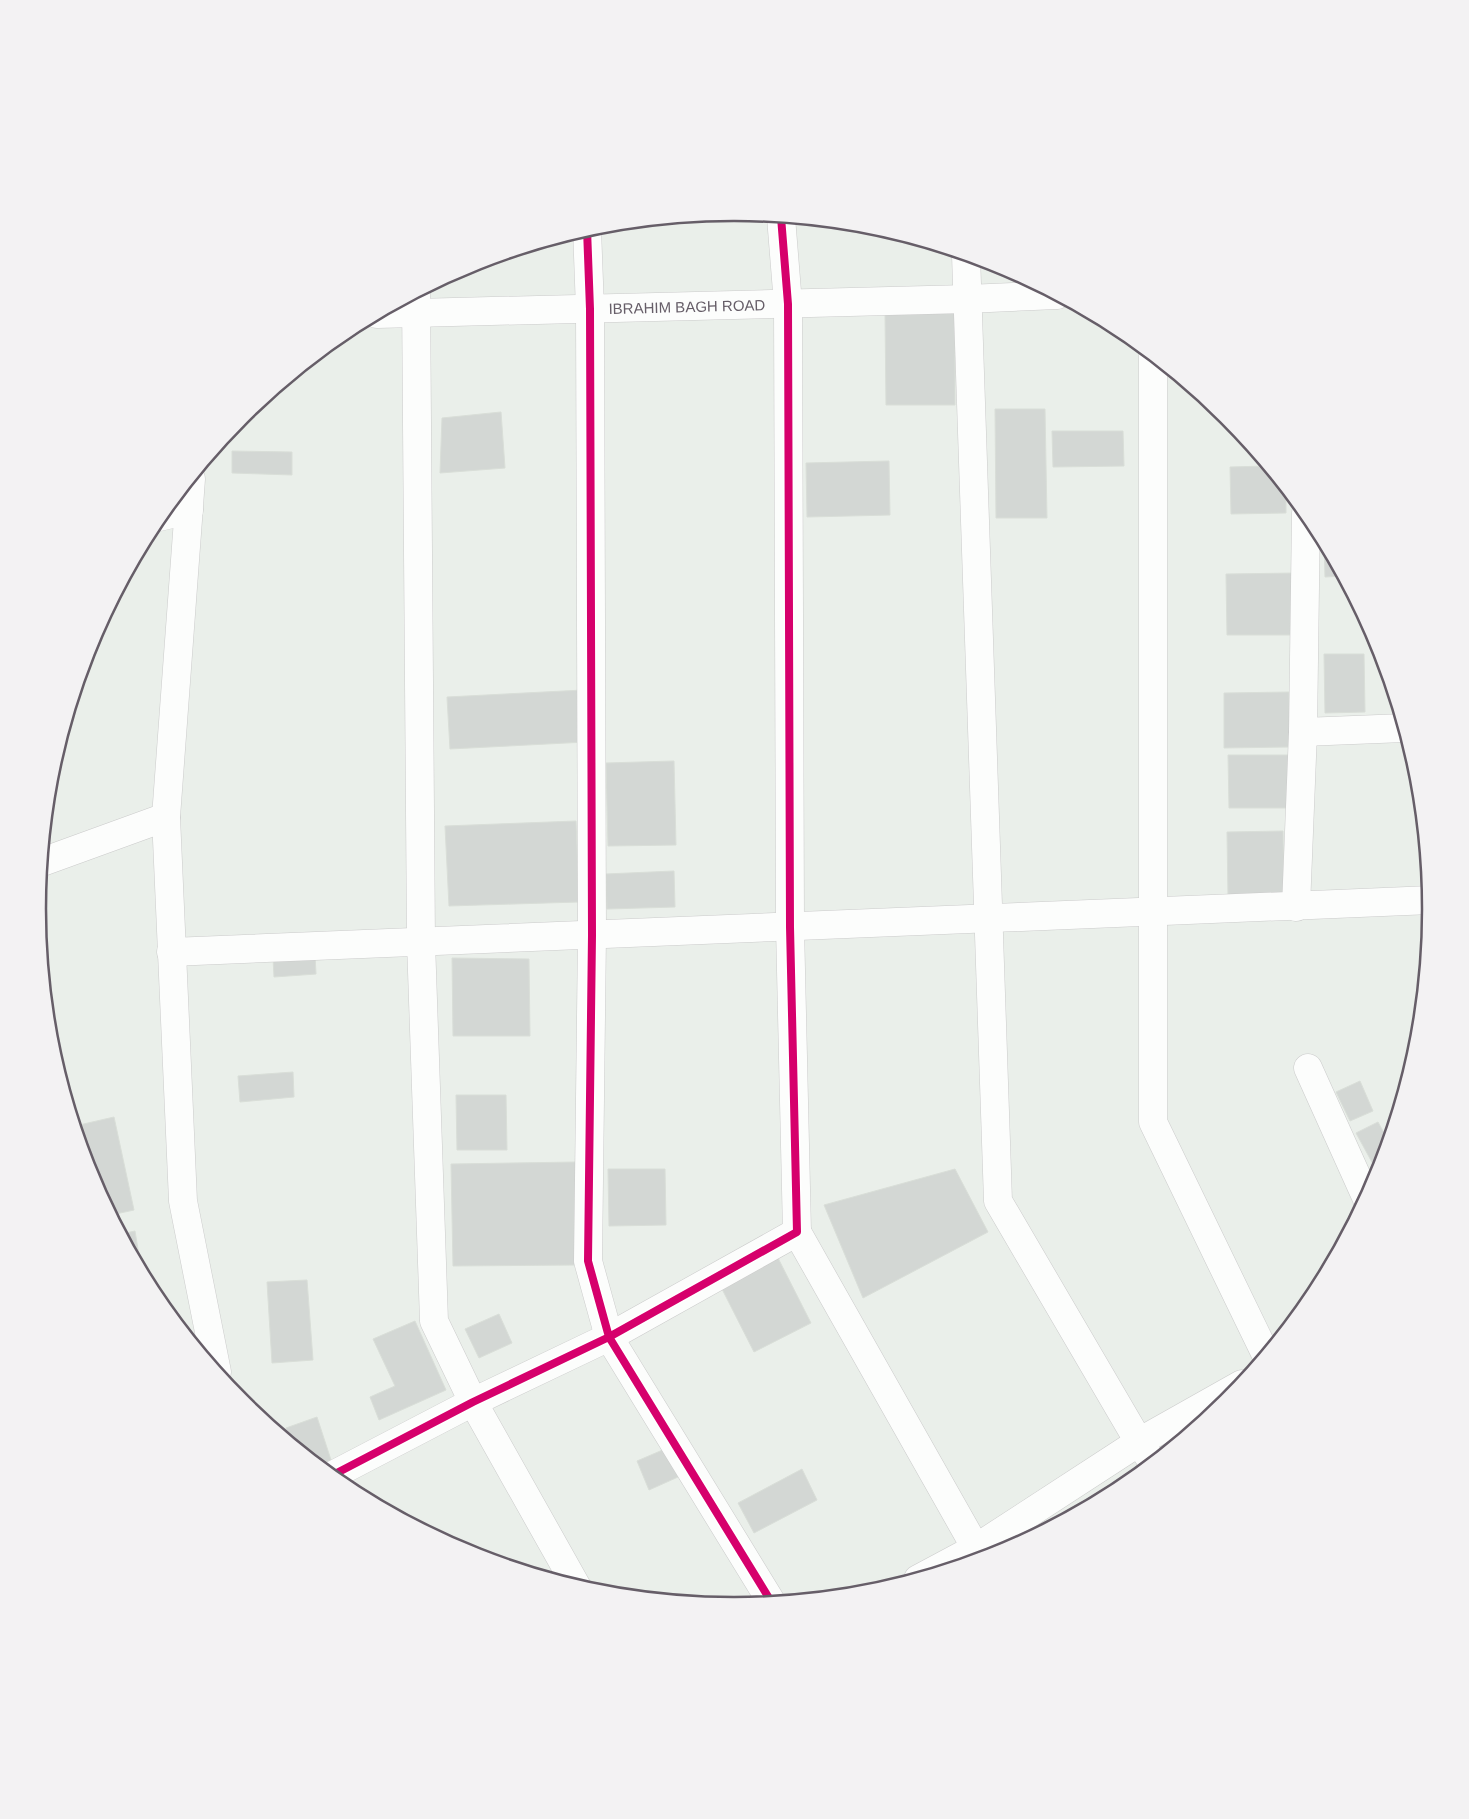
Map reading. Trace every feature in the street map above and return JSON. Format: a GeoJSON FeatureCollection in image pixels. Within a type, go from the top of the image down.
{"type":"FeatureCollection","features":[{"type":"Feature","properties":{"kind":"street"},"geometry":{"type":"LineString","coordinates":[[781,223],[788,304],[790,927],[797,1232],[978,1553]]}},
{"type":"Feature","properties":{"kind":"street"},"geometry":{"type":"LineString","coordinates":[[587,237],[590,309],[592,935],[588,1261],[609,1336],[768,1597]]}},
{"type":"Feature","properties":{"kind":"street"},"geometry":{"type":"LineString","coordinates":[[966,262],[998,1201],[1146,1453]]}},
{"type":"Feature","properties":{"kind":"street","name":"IBRAHIM BAGH ROAD"},"geometry":{"type":"LineString","coordinates":[[401,307],[416,303],[590,309],[1046,296]]}},
{"type":"Feature","properties":{"kind":"street"},"geometry":{"type":"LineString","coordinates":[[416,303],[421,942],[434,1321],[473,1402],[572,1578]]}},
{"type":"Feature","properties":{"kind":"street"},"geometry":{"type":"LineString","coordinates":[[1153,363],[1153,1122],[1263,1349]]}},
{"type":"Feature","properties":{"kind":"street"},"geometry":{"type":"LineString","coordinates":[[190,488],[166,817],[183,1201],[215,1360]]}},
{"type":"Feature","properties":{"kind":"street"},"geometry":{"type":"LineString","coordinates":[[171,514],[189,510]]}},
{"type":"Feature","properties":{"kind":"street"},"geometry":{"type":"LineString","coordinates":[[1296,907],[1303,732],[1306,525]]}},
{"type":"Feature","properties":{"kind":"street"},"geometry":{"type":"LineString","coordinates":[[1303,732],[1398,728]]}},
{"type":"Feature","properties":{"kind":"street"},"geometry":{"type":"LineString","coordinates":[[48,860],[166,817]]}},
{"type":"Feature","properties":{"kind":"street"},"geometry":{"type":"LineString","coordinates":[[171,952],[1423,900]]}},
{"type":"Feature","properties":{"kind":"street"},"geometry":{"type":"LineString","coordinates":[[1308,1068],[1362,1190]]}},
{"type":"Feature","properties":{"kind":"street"},"geometry":{"type":"LineString","coordinates":[[338,1472],[473,1402],[609,1336],[797,1232]]}},
{"type":"Feature","properties":{"kind":"street"},"geometry":{"type":"LineString","coordinates":[[987,1549],[1146,1453],[1207,1409]]}},
{"type":"Feature","properties":{"kind":"building"},"geometry":{"type":"Polygon","coordinates":[[[885,312],[955,312],[955,405],[886,405],[885,312]]]}},
{"type":"Feature","properties":{"kind":"building"},"geometry":{"type":"Polygon","coordinates":[[[995,409],[1045,409],[1047,518],[996,518],[995,409]]]}},
{"type":"Feature","properties":{"kind":"building"},"geometry":{"type":"Polygon","coordinates":[[[501,412],[505,468],[440,473],[442,418],[501,412]]]}},
{"type":"Feature","properties":{"kind":"building"},"geometry":{"type":"Polygon","coordinates":[[[1052,431],[1123,431],[1124,466],[1053,467],[1052,431]]]}},
{"type":"Feature","properties":{"kind":"building"},"geometry":{"type":"Polygon","coordinates":[[[232,451],[292,452],[292,475],[232,473],[232,451]]]}},
{"type":"Feature","properties":{"kind":"building"},"geometry":{"type":"Polygon","coordinates":[[[889,461],[890,515],[807,517],[806,463],[889,461]]]}},
{"type":"Feature","properties":{"kind":"building"},"geometry":{"type":"Polygon","coordinates":[[[1260,466],[1286,498],[1286,513],[1231,514],[1230,467],[1260,466]]]}},
{"type":"Feature","properties":{"kind":"building"},"geometry":{"type":"Polygon","coordinates":[[[1324,554],[1337,576],[1325,577],[1324,554]]]}},
{"type":"Feature","properties":{"kind":"building"},"geometry":{"type":"Polygon","coordinates":[[[1295,573],[1296,635],[1227,635],[1226,574],[1295,573]]]}},
{"type":"Feature","properties":{"kind":"building"},"geometry":{"type":"Polygon","coordinates":[[[1324,654],[1364,654],[1365,712],[1325,713],[1324,654]]]}},
{"type":"Feature","properties":{"kind":"building"},"geometry":{"type":"Polygon","coordinates":[[[583,690],[586,742],[450,749],[447,697],[583,690]]]}},
{"type":"Feature","properties":{"kind":"building"},"geometry":{"type":"Polygon","coordinates":[[[1289,692],[1290,747],[1224,748],[1224,693],[1289,692]]]}},
{"type":"Feature","properties":{"kind":"building"},"geometry":{"type":"Polygon","coordinates":[[[1228,755],[1291,755],[1291,808],[1229,808],[1228,755]]]}},
{"type":"Feature","properties":{"kind":"building"},"geometry":{"type":"Polygon","coordinates":[[[674,761],[676,845],[608,846],[606,763],[674,761]]]}},
{"type":"Feature","properties":{"kind":"building"},"geometry":{"type":"Polygon","coordinates":[[[576,821],[579,902],[449,906],[445,826],[576,821]]]}},
{"type":"Feature","properties":{"kind":"building"},"geometry":{"type":"Polygon","coordinates":[[[1283,831],[1284,895],[1228,895],[1227,832],[1283,831]]]}},
{"type":"Feature","properties":{"kind":"building"},"geometry":{"type":"Polygon","coordinates":[[[674,871],[675,907],[607,909],[606,874],[674,871]]]}},
{"type":"Feature","properties":{"kind":"building"},"geometry":{"type":"Polygon","coordinates":[[[315,955],[316,974],[274,977],[273,957],[315,955]]]}},
{"type":"Feature","properties":{"kind":"building"},"geometry":{"type":"Polygon","coordinates":[[[452,958],[529,959],[530,1036],[453,1036],[452,958]]]}},
{"type":"Feature","properties":{"kind":"building"},"geometry":{"type":"Polygon","coordinates":[[[293,1072],[294,1097],[240,1102],[238,1076],[293,1072]]]}},
{"type":"Feature","properties":{"kind":"building"},"geometry":{"type":"Polygon","coordinates":[[[1360,1081],[1373,1111],[1350,1121],[1336,1092],[1360,1081]]]}},
{"type":"Feature","properties":{"kind":"building"},"geometry":{"type":"Polygon","coordinates":[[[456,1095],[506,1095],[507,1150],[457,1150],[456,1095]]]}},
{"type":"Feature","properties":{"kind":"building"},"geometry":{"type":"Polygon","coordinates":[[[114,1117],[134,1210],[117,1214],[81,1125],[114,1117]]]}},
{"type":"Feature","properties":{"kind":"building"},"geometry":{"type":"Polygon","coordinates":[[[1378,1122],[1385,1134],[1373,1164],[1356,1133],[1378,1122]]]}},
{"type":"Feature","properties":{"kind":"building"},"geometry":{"type":"Polygon","coordinates":[[[576,1162],[578,1265],[453,1266],[451,1164],[576,1162]]]}},
{"type":"Feature","properties":{"kind":"building"},"geometry":{"type":"Polygon","coordinates":[[[608,1169],[665,1169],[666,1225],[609,1226],[608,1169]]]}},
{"type":"Feature","properties":{"kind":"building"},"geometry":{"type":"Polygon","coordinates":[[[955,1169],[988,1232],[863,1298],[824,1205],[955,1169]]]}},
{"type":"Feature","properties":{"kind":"building"},"geometry":{"type":"Polygon","coordinates":[[[135,1231],[139,1256],[138,1254],[127,1233],[135,1231]]]}},
{"type":"Feature","properties":{"kind":"building"},"geometry":{"type":"Polygon","coordinates":[[[778,1258],[811,1323],[754,1352],[721,1287],[778,1258]]]}},
{"type":"Feature","properties":{"kind":"building"},"geometry":{"type":"Polygon","coordinates":[[[307,1280],[313,1360],[272,1363],[267,1282],[307,1280]]]}},
{"type":"Feature","properties":{"kind":"building"},"geometry":{"type":"Polygon","coordinates":[[[499,1314],[512,1343],[479,1358],[465,1329],[499,1314]]]}},
{"type":"Feature","properties":{"kind":"building"},"geometry":{"type":"Polygon","coordinates":[[[415,1321],[446,1390],[379,1420],[370,1397],[395,1386],[373,1339],[415,1321]]]}},
{"type":"Feature","properties":{"kind":"building"},"geometry":{"type":"Polygon","coordinates":[[[317,1417],[331,1460],[325,1462],[288,1432],[286,1428],[317,1417]]]}},
{"type":"Feature","properties":{"kind":"building"},"geometry":{"type":"Polygon","coordinates":[[[665,1449],[678,1477],[649,1490],[637,1461],[665,1449]]]}},
{"type":"Feature","properties":{"kind":"building"},"geometry":{"type":"Polygon","coordinates":[[[802,1469],[817,1500],[754,1533],[738,1503],[802,1469]]]}},
{"type":"Feature","properties":{"kind":"cycle path"},"geometry":{"type":"LineString","coordinates":[[338,1472],[473,1402],[609,1337],[797,1232],[790,927],[788,304],[781,223]]}},
{"type":"Feature","properties":{"kind":"cycle path"},"geometry":{"type":"LineString","coordinates":[[587,237],[590,309],[592,935],[588,1261],[609,1337],[768,1597]]}}]}
